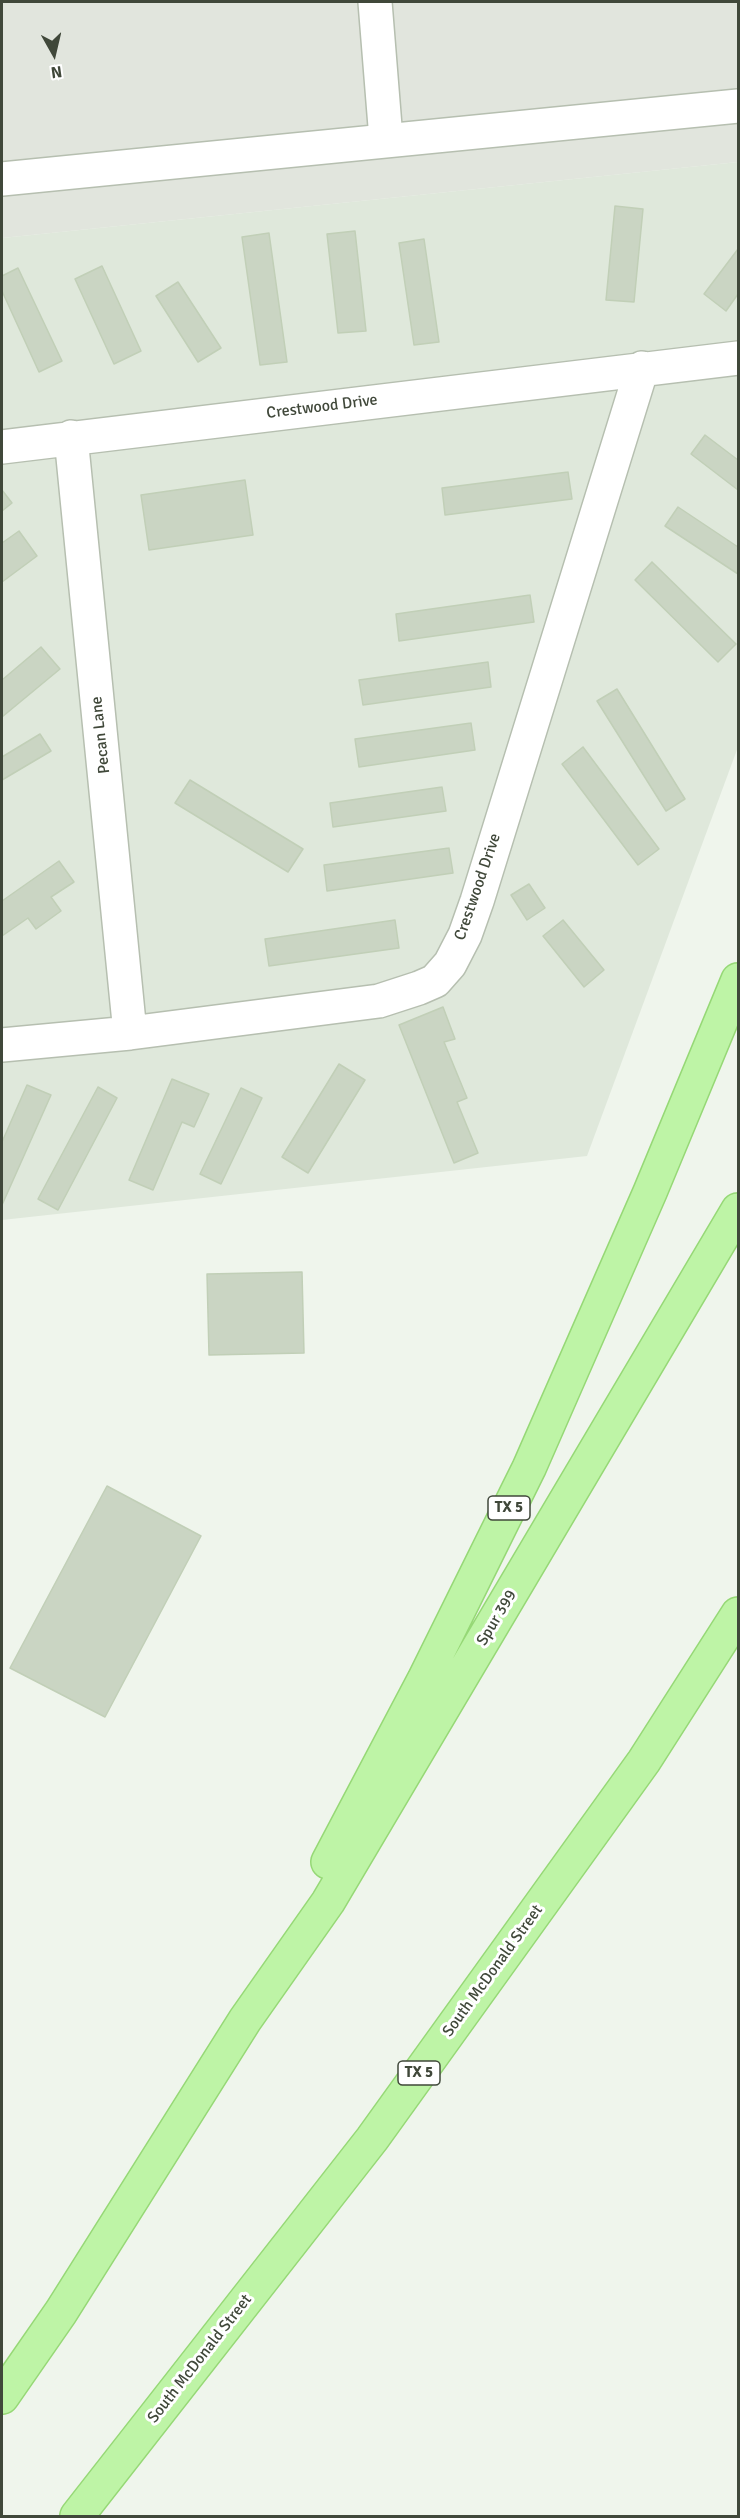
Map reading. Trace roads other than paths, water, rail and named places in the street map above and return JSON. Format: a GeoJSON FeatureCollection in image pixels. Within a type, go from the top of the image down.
{"type":"FeatureCollection","features":[{"type":"Feature","properties":{"kind":"main road","name":"TX 5"},"geometry":{"type":"LineString","coordinates":[[2,2397],[61,2312],[245,2020],[424,1680],[529,1468],[646,1203],[738,980]]}},
{"type":"Feature","properties":{"kind":"main road","name":"Spur 399"},"geometry":{"type":"LineString","coordinates":[[245,2020],[328,1902],[738,1210]]}},
{"type":"Feature","properties":{"kind":"main road","name":"South McDonald Street"},"geometry":{"type":"LineString","coordinates":[[77,2517],[372,2139],[645,1761],[738,1614]]}},
{"type":"Feature","properties":{"kind":"lane"},"geometry":{"type":"LineString","coordinates":[[375,2],[386,139]]}},
{"type":"Feature","properties":{"kind":"lane"},"geometry":{"type":"LineString","coordinates":[[2,179],[386,139],[738,106]]}},
{"type":"Feature","properties":{"kind":"lane","name":"Crestwood Drive"},"geometry":{"type":"LineString","coordinates":[[2,447],[738,358]]}},
{"type":"Feature","properties":{"kind":"lane","name":"Crestwood Drive"},"geometry":{"type":"LineString","coordinates":[[2,1045],[130,1033],[379,1001],[435,981],[450,964],[465,935],[477,901],[642,368]]}},
{"type":"Feature","properties":{"kind":"lane","name":"Pecan Lane"},"geometry":{"type":"LineString","coordinates":[[71,437],[130,1033]]}}]}
